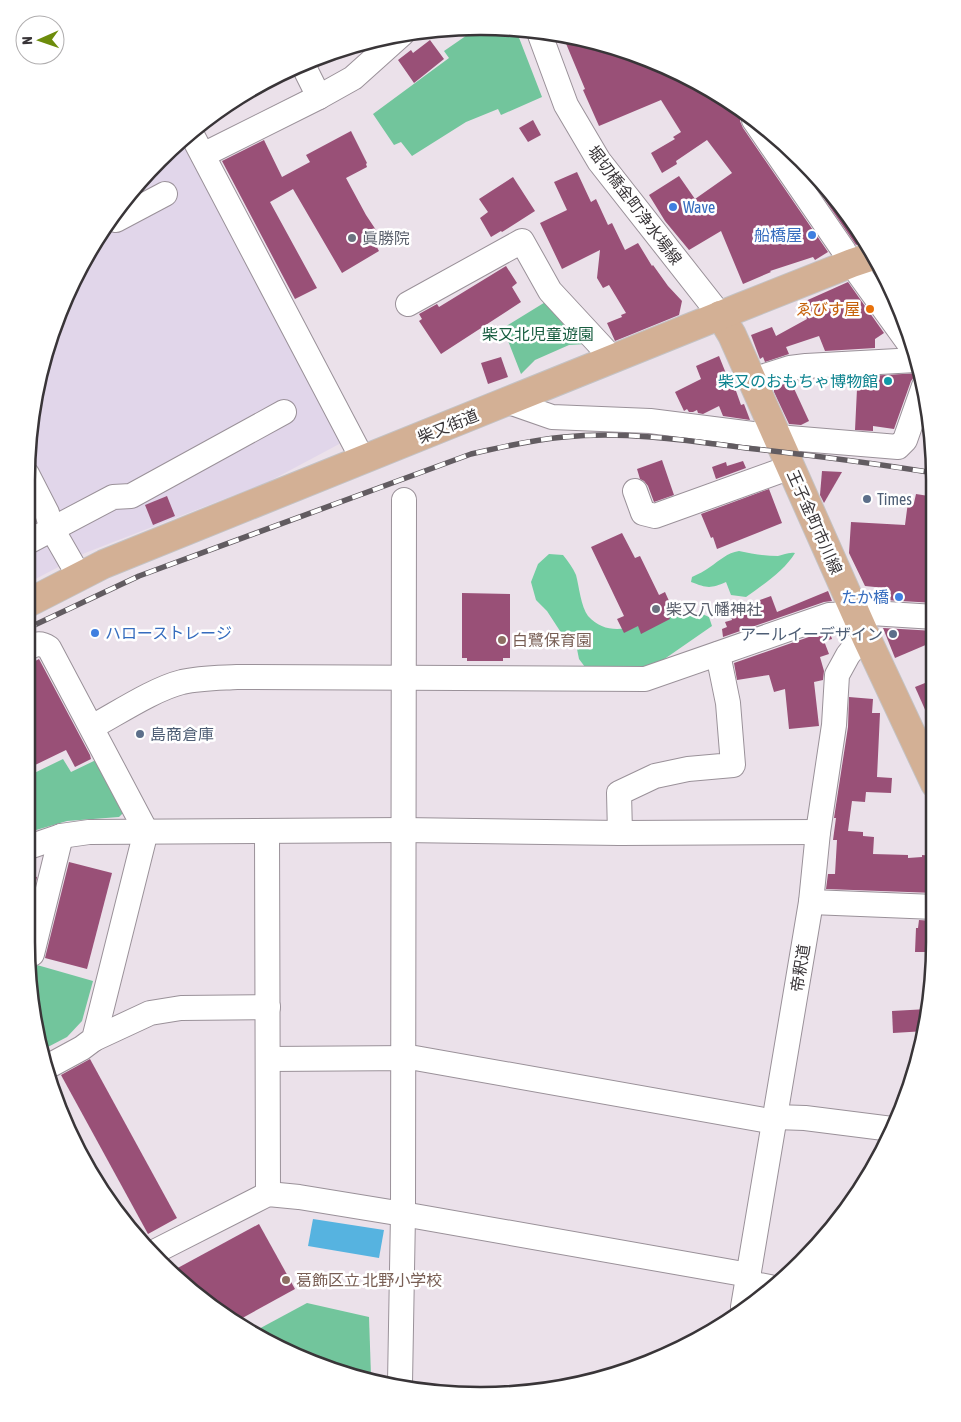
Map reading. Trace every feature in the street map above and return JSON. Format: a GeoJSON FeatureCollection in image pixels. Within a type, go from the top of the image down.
{"type":"FeatureCollection","features":[{"type":"Feature","properties":{"kind":"main road","name":"柴又街道"},"geometry":{"type":"LineString","coordinates":[[35,599],[78,576],[140,549],[509,402],[720,315],[852,263],[866,265]]}},
{"type":"Feature","properties":{"kind":"main road","name":"王子金町市川線"},"geometry":{"type":"LineString","coordinates":[[720,315],[732,335],[855,613],[926,765]]}},
{"type":"Feature","properties":{"kind":"street","name":"堀切橋金町浄水場線"},"geometry":{"type":"LineString","coordinates":[[542,39],[566,105],[599,161],[720,315]]}},
{"type":"Feature","properties":{"kind":"street"},"geometry":{"type":"LineString","coordinates":[[203,155],[353,78],[390,45]]}},
{"type":"Feature","properties":{"kind":"street"},"geometry":{"type":"LineString","coordinates":[[306,71],[318,97]]}},
{"type":"Feature","properties":{"kind":"street"},"geometry":{"type":"LineString","coordinates":[[195,139],[363,460]]}},
{"type":"Feature","properties":{"kind":"street"},"geometry":{"type":"LineString","coordinates":[[769,141],[844,251]]}},
{"type":"Feature","properties":{"kind":"street"},"geometry":{"type":"LineString","coordinates":[[121,217],[165,194]]}},
{"type":"Feature","properties":{"kind":"street"},"geometry":{"type":"LineString","coordinates":[[408,304],[522,241],[550,290],[613,359]]}},
{"type":"Feature","properties":{"kind":"street"},"geometry":{"type":"LineString","coordinates":[[866,265],[894,314]]}},
{"type":"Feature","properties":{"kind":"street"},"geometry":{"type":"LineString","coordinates":[[752,380],[790,368],[806,366],[910,360]]}},
{"type":"Feature","properties":{"kind":"street"},"geometry":{"type":"LineString","coordinates":[[509,402],[552,417],[650,421],[777,437],[898,447],[905,440],[918,402]]}},
{"type":"Feature","properties":{"kind":"street"},"geometry":{"type":"LineString","coordinates":[[35,538],[113,497],[131,496],[284,412]]}},
{"type":"Feature","properties":{"kind":"street"},"geometry":{"type":"LineString","coordinates":[[635,491],[643,513],[655,516],[791,467]]}},
{"type":"Feature","properties":{"kind":"street"},"geometry":{"type":"LineString","coordinates":[[35,490],[47,513],[52,529],[78,576]]}},
{"type":"Feature","properties":{"kind":"street"},"geometry":{"type":"LineString","coordinates":[[400,1379],[404,500]]}},
{"type":"Feature","properties":{"kind":"street"},"geometry":{"type":"LineString","coordinates":[[92,728],[154,694],[181,683],[203,679],[237,677],[645,679],[829,615],[855,613],[926,617]]}},
{"type":"Feature","properties":{"kind":"street","name":"帝釈道"},"geometry":{"type":"LineString","coordinates":[[748,1298],[756,1282],[775,1119],[811,902],[818,832],[834,725],[837,675],[856,644],[867,639]]}},
{"type":"Feature","properties":{"kind":"street"},"geometry":{"type":"LineString","coordinates":[[35,644],[43,644],[49,648],[146,831],[94,1039]]}},
{"type":"Feature","properties":{"kind":"street"},"geometry":{"type":"LineString","coordinates":[[620,833],[619,793],[655,776],[688,769],[733,765],[728,703],[718,654]]}},
{"type":"Feature","properties":{"kind":"street"},"geometry":{"type":"LineString","coordinates":[[35,845],[61,836],[89,832],[146,831],[818,832]]}},
{"type":"Feature","properties":{"kind":"street"},"geometry":{"type":"LineString","coordinates":[[267,831],[268,1194]]}},
{"type":"Feature","properties":{"kind":"street"},"geometry":{"type":"LineString","coordinates":[[35,942],[61,836]]}},
{"type":"Feature","properties":{"kind":"street"},"geometry":{"type":"LineString","coordinates":[[811,902],[926,907]]}},
{"type":"Feature","properties":{"kind":"street"},"geometry":{"type":"LineString","coordinates":[[52,1064],[82,1048],[94,1039],[150,1013],[181,1008],[268,1007]]}},
{"type":"Feature","properties":{"kind":"street"},"geometry":{"type":"LineString","coordinates":[[268,1059],[425,1059],[775,1119],[805,1118],[885,1128]]}},
{"type":"Feature","properties":{"kind":"street"},"geometry":{"type":"LineString","coordinates":[[159,1250],[268,1194],[299,1197],[402,1214],[756,1282]]}},
{"type":"Feature","properties":{"kind":"shaded area"},"geometry":{"type":"Polygon","coordinates":[[[186,146],[343,442],[268,482],[85,553],[35,579],[36,451],[39,422],[50,365],[69,310],[81,283],[110,233],[127,209],[165,165],[186,146]]]}},
{"type":"Feature","properties":{"kind":"green space"},"geometry":{"type":"Polygon","coordinates":[[[467,35],[519,37],[542,97],[501,115],[498,109],[466,122],[412,156],[401,142],[394,145],[373,114],[449,58],[444,51],[467,35]]]}},
{"type":"Feature","properties":{"kind":"green space","name":"柴又北児童遊園"},"geometry":{"type":"Polygon","coordinates":[[[547,301],[586,344],[569,345],[535,360],[521,374],[503,328],[547,301]]]}},
{"type":"Feature","properties":{"kind":"green space"},"geometry":{"type":"Polygon","coordinates":[[[739,551],[773,556],[795,553],[779,572],[746,597],[731,595],[726,582],[709,587],[691,582],[692,577],[706,570],[727,555],[739,551]]]}},
{"type":"Feature","properties":{"kind":"green space"},"geometry":{"type":"Polygon","coordinates":[[[549,554],[563,555],[569,562],[576,575],[582,602],[588,616],[601,626],[616,629],[631,627],[680,614],[695,613],[709,617],[712,626],[650,669],[585,667],[579,659],[577,649],[536,600],[531,582],[538,564],[549,554]]]}},
{"type":"Feature","properties":{"kind":"green space"},"geometry":{"type":"Polygon","coordinates":[[[63,759],[71,772],[98,759],[125,811],[119,817],[67,821],[35,830],[35,773],[63,759]]]}},
{"type":"Feature","properties":{"kind":"green space"},"geometry":{"type":"Polygon","coordinates":[[[36,965],[93,981],[82,1021],[67,1037],[48,1047],[39,1000],[36,965]]]}},
{"type":"Feature","properties":{"kind":"green space"},"geometry":{"type":"Polygon","coordinates":[[[307,1303],[369,1317],[371,1373],[310,1353],[260,1328],[307,1303]]]}},
{"type":"Feature","properties":{"kind":"water"},"geometry":{"type":"Polygon","coordinates":[[[313,1219],[384,1230],[379,1258],[308,1246],[313,1219]]]}},
{"type":"Feature","properties":{"kind":"building"},"geometry":{"type":"Polygon","coordinates":[[[430,40],[444,59],[414,83],[398,60],[411,50],[413,53],[430,40]]]}},
{"type":"Feature","properties":{"kind":"building"},"geometry":{"type":"Polygon","coordinates":[[[566,44],[596,50],[651,69],[678,81],[728,110],[741,119],[743,128],[828,252],[815,260],[813,257],[770,271],[743,284],[721,231],[689,250],[665,221],[649,195],[679,176],[695,199],[732,173],[707,140],[676,161],[677,164],[662,173],[651,153],[675,139],[673,137],[681,132],[661,100],[599,126],[583,90],[585,89],[566,44]]]}},
{"type":"Feature","properties":{"kind":"building"},"geometry":{"type":"Polygon","coordinates":[[[533,120],[541,135],[528,142],[519,128],[533,120]]]}},
{"type":"Feature","properties":{"kind":"building"},"geometry":{"type":"Polygon","coordinates":[[[351,131],[367,163],[367,167],[346,178],[380,236],[373,240],[379,251],[342,273],[293,189],[270,202],[317,288],[295,299],[222,161],[264,140],[282,177],[310,162],[306,155],[351,131]]]}},
{"type":"Feature","properties":{"kind":"building"},"geometry":{"type":"Polygon","coordinates":[[[577,172],[591,202],[596,199],[608,225],[612,223],[625,250],[638,243],[652,266],[682,301],[679,315],[615,341],[607,323],[622,317],[621,315],[626,313],[609,285],[603,288],[597,278],[600,250],[562,269],[540,223],[567,210],[554,182],[577,172]]]}},
{"type":"Feature","properties":{"kind":"building"},"geometry":{"type":"Polygon","coordinates":[[[513,177],[535,211],[491,237],[480,218],[488,212],[479,199],[513,177]]]}},
{"type":"Feature","properties":{"kind":"building"},"geometry":{"type":"Polygon","coordinates":[[[820,193],[851,233],[858,244],[856,245],[820,193]]]}},
{"type":"Feature","properties":{"kind":"building"},"geometry":{"type":"Polygon","coordinates":[[[506,266],[517,283],[512,287],[521,302],[441,354],[419,321],[422,319],[419,314],[437,304],[439,307],[506,266]]]}},
{"type":"Feature","properties":{"kind":"building"},"geometry":{"type":"Polygon","coordinates":[[[848,282],[884,333],[875,339],[875,348],[825,351],[819,336],[786,347],[789,354],[765,362],[763,357],[760,359],[751,335],[772,327],[776,336],[807,319],[801,303],[848,282]]]}},
{"type":"Feature","properties":{"kind":"building"},"geometry":{"type":"Polygon","coordinates":[[[719,356],[727,376],[730,374],[741,405],[744,404],[750,420],[723,416],[719,406],[703,414],[698,413],[697,410],[689,412],[687,409],[684,411],[675,392],[701,379],[696,366],[719,356]]]}},
{"type":"Feature","properties":{"kind":"building"},"geometry":{"type":"Polygon","coordinates":[[[501,357],[508,377],[488,384],[481,363],[501,357]]]}},
{"type":"Feature","properties":{"kind":"building"},"geometry":{"type":"Polygon","coordinates":[[[913,373],[914,378],[894,429],[873,426],[873,431],[855,430],[857,389],[849,389],[850,377],[913,373]]]}},
{"type":"Feature","properties":{"kind":"building"},"geometry":{"type":"Polygon","coordinates":[[[791,382],[809,421],[801,425],[789,424],[774,392],[774,387],[791,382]]]}},
{"type":"Feature","properties":{"kind":"building"},"geometry":{"type":"Polygon","coordinates":[[[662,460],[674,495],[654,502],[648,486],[640,479],[637,469],[662,460]]]}},
{"type":"Feature","properties":{"kind":"building"},"geometry":{"type":"Polygon","coordinates":[[[743,461],[746,468],[716,479],[712,467],[726,462],[727,466],[743,461]]]}},
{"type":"Feature","properties":{"kind":"building"},"geometry":{"type":"Polygon","coordinates":[[[822,471],[842,472],[824,503],[820,495],[822,471]]]}},
{"type":"Feature","properties":{"kind":"building"},"geometry":{"type":"Polygon","coordinates":[[[769,489],[782,523],[717,549],[701,514],[769,489]]]}},
{"type":"Feature","properties":{"kind":"building"},"geometry":{"type":"Polygon","coordinates":[[[916,494],[926,496],[926,602],[884,600],[885,588],[865,586],[849,553],[851,522],[905,525],[908,502],[914,503],[916,494]]]}},
{"type":"Feature","properties":{"kind":"building"},"geometry":{"type":"Polygon","coordinates":[[[167,496],[175,516],[153,525],[145,505],[167,496]]]}},
{"type":"Feature","properties":{"kind":"building"},"geometry":{"type":"Polygon","coordinates":[[[622,533],[635,558],[640,556],[659,595],[665,592],[673,610],[667,612],[670,619],[641,634],[638,626],[624,633],[617,619],[624,616],[591,547],[622,533]]]}},
{"type":"Feature","properties":{"kind":"building"},"geometry":{"type":"Polygon","coordinates":[[[828,591],[832,601],[824,602],[723,637],[722,629],[727,627],[725,622],[732,620],[731,616],[751,609],[749,604],[771,596],[777,612],[828,591]]]}},
{"type":"Feature","properties":{"kind":"building"},"geometry":{"type":"Polygon","coordinates":[[[462,593],[510,594],[510,658],[503,658],[503,661],[467,661],[467,658],[462,658],[462,593]]]}},
{"type":"Feature","properties":{"kind":"building"},"geometry":{"type":"Polygon","coordinates":[[[883,628],[926,630],[926,645],[895,658],[883,628]]]}},
{"type":"Feature","properties":{"kind":"building"},"geometry":{"type":"Polygon","coordinates":[[[829,630],[832,639],[824,641],[829,654],[820,657],[824,671],[823,680],[814,682],[819,726],[789,729],[785,689],[774,692],[769,675],[737,680],[734,663],[829,630]]]}},
{"type":"Feature","properties":{"kind":"building"},"geometry":{"type":"Polygon","coordinates":[[[39,659],[90,755],[91,759],[75,767],[66,750],[35,765],[35,661],[39,659]]]}},
{"type":"Feature","properties":{"kind":"building"},"geometry":{"type":"Polygon","coordinates":[[[926,683],[926,712],[915,687],[926,683]]]}},
{"type":"Feature","properties":{"kind":"building"},"geometry":{"type":"Polygon","coordinates":[[[849,697],[873,699],[872,713],[880,713],[877,777],[892,778],[891,793],[866,792],[865,802],[852,801],[848,831],[863,832],[863,836],[874,837],[873,854],[908,855],[908,858],[926,855],[926,893],[826,889],[828,874],[835,874],[837,840],[833,840],[836,818],[834,818],[848,727],[849,697]]]}},
{"type":"Feature","properties":{"kind":"building"},"geometry":{"type":"Polygon","coordinates":[[[69,862],[112,873],[87,969],[45,958],[69,862]]]}},
{"type":"Feature","properties":{"kind":"building"},"geometry":{"type":"Polygon","coordinates":[[[919,920],[926,920],[926,952],[915,952],[916,928],[918,928],[919,920]]]}},
{"type":"Feature","properties":{"kind":"building"},"geometry":{"type":"Polygon","coordinates":[[[920,1009],[916,1032],[893,1033],[892,1011],[920,1009]]]}},
{"type":"Feature","properties":{"kind":"building"},"geometry":{"type":"Polygon","coordinates":[[[90,1059],[177,1218],[148,1234],[61,1075],[90,1059]]]}},
{"type":"Feature","properties":{"kind":"building"},"geometry":{"type":"Polygon","coordinates":[[[259,1224],[295,1289],[243,1318],[209,1295],[178,1268],[259,1224]]]}},
{"type":"Feature","properties":{"kind":"railway"},"geometry":{"type":"LineString","coordinates":[[35,625],[139,576],[471,454],[528,442],[587,435],[655,437],[817,456],[926,472]]}},
{"type":"Feature","properties":{"kind":"place","name":"Wave"},"geometry":{"type":"Point","coordinates":[673,207]}},
{"type":"Feature","properties":{"kind":"place","name":"船橋屋"},"geometry":{"type":"Point","coordinates":[812,235]}},
{"type":"Feature","properties":{"kind":"place","name":"眞勝院"},"geometry":{"type":"Point","coordinates":[352,238]}},
{"type":"Feature","properties":{"kind":"place","name":"ゑびす屋"},"geometry":{"type":"Point","coordinates":[870,309]}},
{"type":"Feature","properties":{"kind":"place","name":"柴又のおもちゃ博物館"},"geometry":{"type":"Point","coordinates":[888,381]}},
{"type":"Feature","properties":{"kind":"place","name":"Times"},"geometry":{"type":"Point","coordinates":[867,499]}},
{"type":"Feature","properties":{"kind":"place","name":"たか橋"},"geometry":{"type":"Point","coordinates":[899,597]}},
{"type":"Feature","properties":{"kind":"place","name":"柴又八幡神社"},"geometry":{"type":"Point","coordinates":[656,609]}},
{"type":"Feature","properties":{"kind":"place","name":"ハローストレージ"},"geometry":{"type":"Point","coordinates":[95,633]}},
{"type":"Feature","properties":{"kind":"place","name":"アールイーデザイン"},"geometry":{"type":"Point","coordinates":[893,634]}},
{"type":"Feature","properties":{"kind":"place","name":"白鷺保育園"},"geometry":{"type":"Point","coordinates":[502,640]}},
{"type":"Feature","properties":{"kind":"place","name":"島商倉庫"},"geometry":{"type":"Point","coordinates":[140,734]}},
{"type":"Feature","properties":{"kind":"place","name":"葛飾区立 北野小学校"},"geometry":{"type":"Point","coordinates":[286,1280]}}]}
